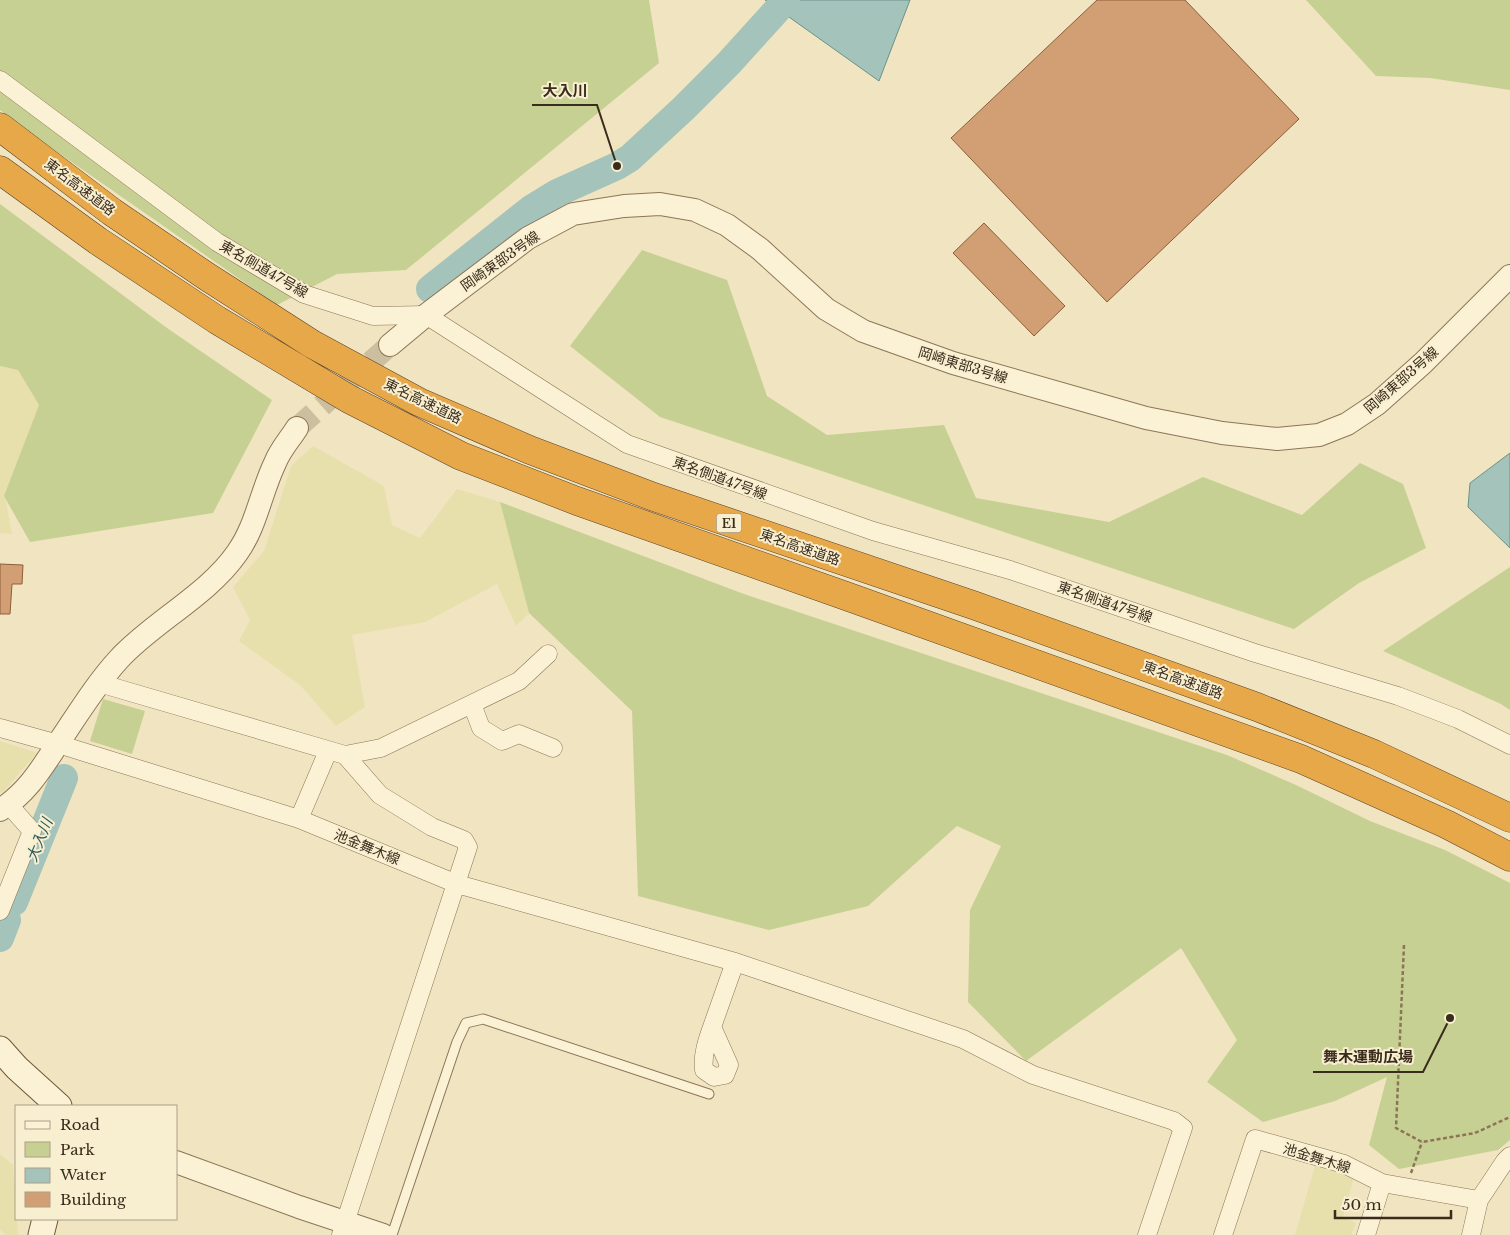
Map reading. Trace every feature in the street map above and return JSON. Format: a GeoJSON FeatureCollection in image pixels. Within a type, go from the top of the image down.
{"type":"FeatureCollection","features":[{"type":"Feature","properties":{"kind":"highway","name":"東名高速道路"},"geometry":{"type":"LineString","coordinates":[[0,127],[112,212],[206,276],[312,344],[419,402],[530,450],[654,497],[973,605],[1257,707],[1374,754],[1510,818]]}},
{"type":"Feature","properties":{"kind":"highway","name":"E1"},"geometry":{"type":"LineString","coordinates":[[0,170],[98,241],[217,320],[348,400],[461,456],[577,501],[1301,760],[1446,824],[1510,857]]}},
{"type":"Feature","properties":{"kind":"main road"},"geometry":{"type":"LineString","coordinates":[[0,1049],[17,1068],[58,1105]]}},
{"type":"Feature","properties":{"kind":"main road"},"geometry":{"type":"LineString","coordinates":[[41,1235],[45,1220]]}},
{"type":"Feature","properties":{"kind":"street","name":"東名側道47号線"},"geometry":{"type":"LineString","coordinates":[[0,80],[217,242],[304,294],[374,316],[426,315],[627,444],[873,531],[1010,570],[1255,654],[1398,696],[1458,719],[1510,745]]}},
{"type":"Feature","properties":{"kind":"street","name":"岡崎東部3号線"},"geometry":{"type":"LineString","coordinates":[[390,345],[426,315],[528,238],[573,214],[624,206],[660,204],[695,210],[726,225],[760,249],[826,309],[863,331],[954,363],[1146,418],[1222,433],[1278,440],[1319,435],[1347,424],[1377,404],[1423,363],[1510,276]]}},
{"type":"Feature","properties":{"kind":"street"},"geometry":{"type":"LineString","coordinates":[[0,911],[32,831],[4,807],[36,778],[100,683],[119,659],[141,638],[216,576],[237,553],[254,520],[275,461],[297,428]]}},
{"type":"Feature","properties":{"kind":"street"},"geometry":{"type":"LineString","coordinates":[[100,683],[345,755],[381,748],[519,681],[548,654]]}},
{"type":"Feature","properties":{"kind":"street"},"geometry":{"type":"LineString","coordinates":[[472,704],[481,728],[502,741],[518,734],[552,748]]}},
{"type":"Feature","properties":{"kind":"street","name":"池金舞木線"},"geometry":{"type":"LineString","coordinates":[[0,728],[58,744],[298,819],[457,884],[735,962],[963,1038],[1033,1075],[1174,1121],[1183,1128],[1147,1235]]}},
{"type":"Feature","properties":{"kind":"street"},"geometry":{"type":"LineString","coordinates":[[298,819],[328,751]]}},
{"type":"Feature","properties":{"kind":"street"},"geometry":{"type":"LineString","coordinates":[[343,1229],[468,847],[464,840],[432,827],[380,795],[345,755]]}},
{"type":"Feature","properties":{"kind":"street"},"geometry":{"type":"LineString","coordinates":[[712,1027],[735,962]]}},
{"type":"Feature","properties":{"kind":"street","name":"池金舞木線"},"geometry":{"type":"LineString","coordinates":[[1223,1235],[1255,1139],[1344,1164],[1382,1183],[1479,1200]]}},
{"type":"Feature","properties":{"kind":"street"},"geometry":{"type":"LineString","coordinates":[[1472,1235],[1479,1200],[1510,1156]]}},
{"type":"Feature","properties":{"kind":"street"},"geometry":{"type":"LineString","coordinates":[[178,1163],[299,1207],[343,1229],[383,1235]]}},
{"type":"Feature","properties":{"kind":"street"},"geometry":{"type":"LineString","coordinates":[[1366,1235],[1382,1183]]}},
{"type":"Feature","properties":{"kind":"lane"},"geometry":{"type":"LineString","coordinates":[[392,1235],[457,1042],[466,1023],[483,1019],[709,1094]]}},
{"type":"Feature","properties":{"kind":"path"},"geometry":{"type":"LineString","coordinates":[[1404,945],[1396,1128],[1422,1142],[1475,1133],[1510,1117]]}},
{"type":"Feature","properties":{"kind":"path"},"geometry":{"type":"LineString","coordinates":[[1411,1174],[1422,1142]]}},
{"type":"Feature","properties":{"kind":"shaded area"},"geometry":{"type":"Polygon","coordinates":[[[0,366],[18,370],[39,405],[5,496],[12,534],[0,533],[0,366]]]}},
{"type":"Feature","properties":{"kind":"shaded area"},"geometry":{"type":"Polygon","coordinates":[[[313,446],[384,486],[392,525],[420,538],[457,489],[500,502],[529,613],[516,626],[497,584],[425,622],[352,635],[365,707],[336,726],[300,685],[239,641],[250,620],[233,587],[264,551],[291,466],[313,446]]]}},
{"type":"Feature","properties":{"kind":"shaded area"},"geometry":{"type":"Polygon","coordinates":[[[0,741],[37,753],[4,791],[0,793],[0,741]]]}},
{"type":"Feature","properties":{"kind":"shaded area"},"geometry":{"type":"Polygon","coordinates":[[[0,1154],[13,1165],[15,1220],[17,1220],[18,1235],[6,1235],[0,1230],[0,1154]]]}},
{"type":"Feature","properties":{"kind":"shaded area"},"geometry":{"type":"Polygon","coordinates":[[[1315,1166],[1354,1177],[1343,1217],[1356,1223],[1351,1235],[1295,1235],[1315,1166]]]}},
{"type":"Feature","properties":{"kind":"green space"},"geometry":{"type":"Polygon","coordinates":[[[0,0],[649,0],[659,63],[406,270],[337,274],[277,305],[27,131],[0,110],[0,0]]]}},
{"type":"Feature","properties":{"kind":"green space"},"geometry":{"type":"Polygon","coordinates":[[[1306,0],[1510,0],[1510,90],[1430,78],[1376,76],[1306,0]]]}},
{"type":"Feature","properties":{"kind":"green space"},"geometry":{"type":"Polygon","coordinates":[[[0,204],[167,328],[272,400],[213,513],[30,542],[4,496],[39,405],[18,370],[0,366],[0,204]]]}},
{"type":"Feature","properties":{"kind":"green space"},"geometry":{"type":"Polygon","coordinates":[[[642,250],[727,280],[767,396],[827,435],[944,425],[976,498],[1109,522],[1203,477],[1302,515],[1360,463],[1403,484],[1426,548],[1359,583],[1294,629],[660,417],[570,346],[642,250]]]}},
{"type":"Feature","properties":{"kind":"green space"},"geometry":{"type":"Polygon","coordinates":[[[500,502],[744,594],[1227,755],[1296,785],[1370,821],[1445,850],[1510,883],[1510,1140],[1498,1150],[1399,1169],[1369,1145],[1387,1077],[1335,1101],[1263,1122],[1207,1082],[1237,1040],[1181,948],[1026,1061],[968,1002],[970,910],[1001,846],[957,826],[868,906],[769,930],[638,896],[632,711],[529,613],[500,502]]]}},
{"type":"Feature","properties":{"kind":"green space"},"geometry":{"type":"Polygon","coordinates":[[[1510,567],[1510,710],[1501,704],[1383,651],[1510,567]]]}},
{"type":"Feature","properties":{"kind":"green space"},"geometry":{"type":"Polygon","coordinates":[[[103,699],[145,711],[132,754],[90,741],[103,699]]]}},
{"type":"Feature","properties":{"kind":"water"},"geometry":{"type":"Polygon","coordinates":[[[765,0],[910,0],[879,81],[765,0]]]}},
{"type":"Feature","properties":{"kind":"water"},"geometry":{"type":"Polygon","coordinates":[[[1510,453],[1510,548],[1468,507],[1470,483],[1510,453]]]}},
{"type":"Feature","properties":{"kind":"building"},"geometry":{"type":"Polygon","coordinates":[[[1097,0],[1185,0],[1299,119],[1107,302],[951,138],[1097,0]]]}},
{"type":"Feature","properties":{"kind":"building"},"geometry":{"type":"Polygon","coordinates":[[[984,223],[1065,306],[1034,336],[953,253],[984,223]]]}},
{"type":"Feature","properties":{"kind":"building"},"geometry":{"type":"Polygon","coordinates":[[[0,564],[23,565],[22,584],[12,584],[10,614],[0,614],[0,564]]]}},
{"type":"Feature","properties":{"kind":"waterway","name":"大入川"},"geometry":{"type":"LineString","coordinates":[[430,289],[531,209],[557,193],[617,166],[630,158],[729,63],[786,0]]}},
{"type":"Feature","properties":{"kind":"waterway","name":"大入川"},"geometry":{"type":"LineString","coordinates":[[14,902],[64,778]]}},
{"type":"Feature","properties":{"kind":"waterway","name":"大入川"},"geometry":{"type":"LineString","coordinates":[[0,938],[7,920]]}},
{"type":"Feature","properties":{"kind":"tunnel"},"geometry":{"type":"LineString","coordinates":[[297,428],[390,345]]}},
{"type":"Feature","properties":{"kind":"place","name":"大入川"},"geometry":{"type":"Point","coordinates":[617,166]}},
{"type":"Feature","properties":{"kind":"place","name":"舞木運動広場"},"geometry":{"type":"Point","coordinates":[1450,1018]}}]}
